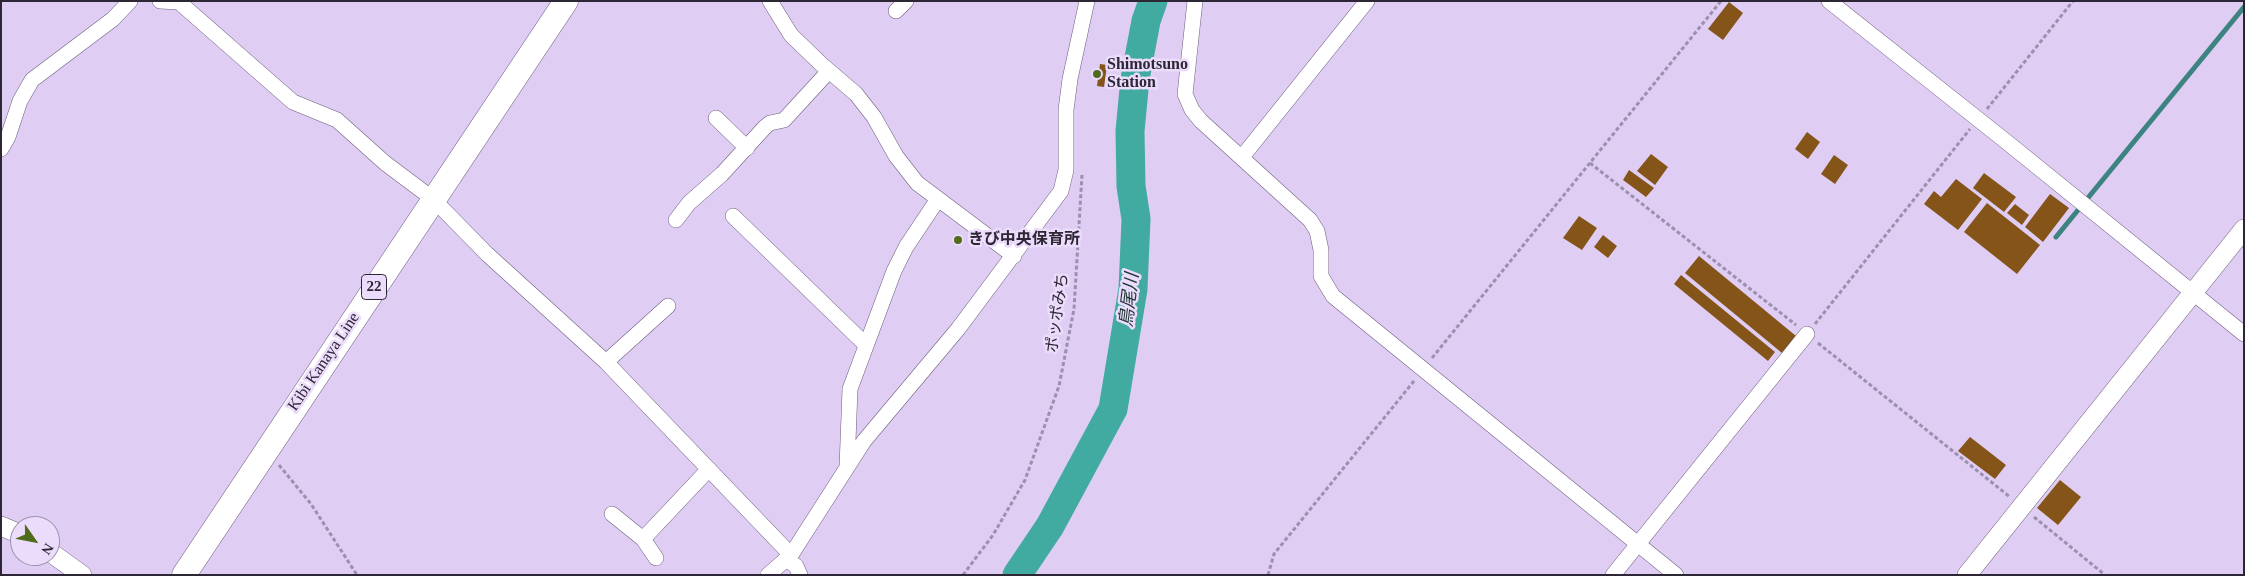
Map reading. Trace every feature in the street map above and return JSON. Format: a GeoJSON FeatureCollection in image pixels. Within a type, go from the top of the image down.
{"type":"FeatureCollection","features":[{"type":"Feature","properties":{"kind":"main road","name":"Kibi Kanaya Line"},"geometry":{"type":"LineString","coordinates":[[184,575],[566,1]]}},
{"type":"Feature","properties":{"kind":"street"},"geometry":{"type":"LineString","coordinates":[[1,149],[8,137],[20,102],[32,80],[113,19],[130,1]]}},
{"type":"Feature","properties":{"kind":"street"},"geometry":{"type":"LineString","coordinates":[[160,1],[180,2],[294,102],[337,120],[385,162],[433,199],[487,254],[606,362],[789,557],[800,575]]}},
{"type":"Feature","properties":{"kind":"street"},"geometry":{"type":"LineString","coordinates":[[770,1],[791,35],[856,94],[874,117],[906,170],[917,183],[1014,256]]}},
{"type":"Feature","properties":{"kind":"street"},"geometry":{"type":"LineString","coordinates":[[768,575],[789,557],[864,441],[958,329],[1061,191],[1065,182],[1068,95],[1087,1]]}},
{"type":"Feature","properties":{"kind":"street"},"geometry":{"type":"LineString","coordinates":[[1195,1],[1186,94],[1192,110],[1201,121],[1310,220],[1317,231],[1321,250],[1321,276],[1333,296],[1676,575]]}},
{"type":"Feature","properties":{"kind":"street"},"geometry":{"type":"LineString","coordinates":[[1242,157],[1366,1]]}},
{"type":"Feature","properties":{"kind":"street"},"geometry":{"type":"LineString","coordinates":[[1829,1],[2244,334]]}},
{"type":"Feature","properties":{"kind":"street"},"geometry":{"type":"LineString","coordinates":[[676,220],[689,203],[747,148],[765,127],[770,123],[784,120],[829,71]]}},
{"type":"Feature","properties":{"kind":"street"},"geometry":{"type":"LineString","coordinates":[[716,118],[747,148]]}},
{"type":"Feature","properties":{"kind":"street"},"geometry":{"type":"LineString","coordinates":[[847,468],[850,389],[894,271],[906,247],[938,199]]}},
{"type":"Feature","properties":{"kind":"street"},"geometry":{"type":"LineString","coordinates":[[733,216],[866,345]]}},
{"type":"Feature","properties":{"kind":"street"},"geometry":{"type":"LineString","coordinates":[[1966,575],[2244,230]]}},
{"type":"Feature","properties":{"kind":"street"},"geometry":{"type":"LineString","coordinates":[[606,362],[668,306]]}},
{"type":"Feature","properties":{"kind":"street"},"geometry":{"type":"LineString","coordinates":[[1613,575],[1807,334]]}},
{"type":"Feature","properties":{"kind":"street"},"geometry":{"type":"LineString","coordinates":[[643,539],[709,470]]}},
{"type":"Feature","properties":{"kind":"street"},"geometry":{"type":"LineString","coordinates":[[612,514],[643,539],[656,558]]}},
{"type":"Feature","properties":{"kind":"street"},"geometry":{"type":"LineString","coordinates":[[60,559],[82,575]]}},
{"type":"Feature","properties":{"kind":"path"},"geometry":{"type":"LineString","coordinates":[[1268,575],[1274,554],[1721,1]]}},
{"type":"Feature","properties":{"kind":"path"},"geometry":{"type":"LineString","coordinates":[[1807,334],[2073,1]]}},
{"type":"Feature","properties":{"kind":"path"},"geometry":{"type":"LineString","coordinates":[[1590,162],[1807,334],[2105,575]]}},
{"type":"Feature","properties":{"kind":"path","name":"ポッポみち"},"geometry":{"type":"LineString","coordinates":[[963,575],[993,535],[1025,480],[1059,386],[1074,310],[1082,166]]}},
{"type":"Feature","properties":{"kind":"path"},"geometry":{"type":"LineString","coordinates":[[266,450],[299,487],[357,575]]}},
{"type":"Feature","properties":{"kind":"building"},"geometry":{"type":"Polygon","coordinates":[[[1729,2],[1743,13],[1723,40],[1708,29],[1729,2]]]}},
{"type":"Feature","properties":{"kind":"building"},"geometry":{"type":"Polygon","coordinates":[[[1100,64],[1107,65],[1104,87],[1097,86],[1100,64]]]}},
{"type":"Feature","properties":{"kind":"building"},"geometry":{"type":"Polygon","coordinates":[[[1807,132],[1820,142],[1808,159],[1795,149],[1807,132]]]}},
{"type":"Feature","properties":{"kind":"building"},"geometry":{"type":"Polygon","coordinates":[[[1651,154],[1668,167],[1655,185],[1637,171],[1651,154]]]}},
{"type":"Feature","properties":{"kind":"building"},"geometry":{"type":"Polygon","coordinates":[[[1834,155],[1848,165],[1835,184],[1821,174],[1834,155]]]}},
{"type":"Feature","properties":{"kind":"building"},"geometry":{"type":"Polygon","coordinates":[[[1629,170],[1654,188],[1646,197],[1623,180],[1629,170]]]}},
{"type":"Feature","properties":{"kind":"building"},"geometry":{"type":"Polygon","coordinates":[[[1984,173],[2016,197],[2004,212],[1973,188],[1984,173]]]}},
{"type":"Feature","properties":{"kind":"building"},"geometry":{"type":"Polygon","coordinates":[[[1956,179],[1982,199],[1958,230],[1924,204],[1934,191],[1941,197],[1956,179]]]}},
{"type":"Feature","properties":{"kind":"building"},"geometry":{"type":"Polygon","coordinates":[[[2050,194],[2069,208],[2043,242],[2025,227],[2050,194]]]}},
{"type":"Feature","properties":{"kind":"building"},"geometry":{"type":"Polygon","coordinates":[[[1987,203],[2040,245],[2017,274],[1964,232],[1987,203]]]}},
{"type":"Feature","properties":{"kind":"building"},"geometry":{"type":"Polygon","coordinates":[[[2015,204],[2029,215],[2022,225],[2007,213],[2015,204]]]}},
{"type":"Feature","properties":{"kind":"building"},"geometry":{"type":"Polygon","coordinates":[[[1579,216],[1597,228],[1582,250],[1563,238],[1579,216]]]}},
{"type":"Feature","properties":{"kind":"building"},"geometry":{"type":"Polygon","coordinates":[[[1603,235],[1617,246],[1608,258],[1594,247],[1603,235]]]}},
{"type":"Feature","properties":{"kind":"building"},"geometry":{"type":"Polygon","coordinates":[[[1699,256],[1796,336],[1782,353],[1685,273],[1699,256]]]}},
{"type":"Feature","properties":{"kind":"building"},"geometry":{"type":"Polygon","coordinates":[[[1681,275],[1775,352],[1768,361],[1674,284],[1681,275]]]}},
{"type":"Feature","properties":{"kind":"building"},"geometry":{"type":"Polygon","coordinates":[[[1970,437],[2006,465],[1995,479],[1958,451],[1970,437]]]}},
{"type":"Feature","properties":{"kind":"building"},"geometry":{"type":"Polygon","coordinates":[[[2060,480],[2081,497],[2058,525],[2037,508],[2060,480]]]}},
{"type":"Feature","properties":{"kind":"waterway","name":"鳥尾川"},"geometry":{"type":"LineString","coordinates":[[1017,575],[1050,526],[1113,409],[1133,289],[1136,219],[1131,186],[1130,131],[1135,79],[1146,21],[1153,1]]}},
{"type":"Feature","properties":{"kind":"waterway"},"geometry":{"type":"LineString","coordinates":[[2056,237],[2244,7]]}},
{"type":"Feature","properties":{"kind":"place","name":"Shimotsuno Station"},"geometry":{"type":"Point","coordinates":[1097,74]}},
{"type":"Feature","properties":{"kind":"place","name":"きび中央保育所"},"geometry":{"type":"Point","coordinates":[958,240]}}]}
